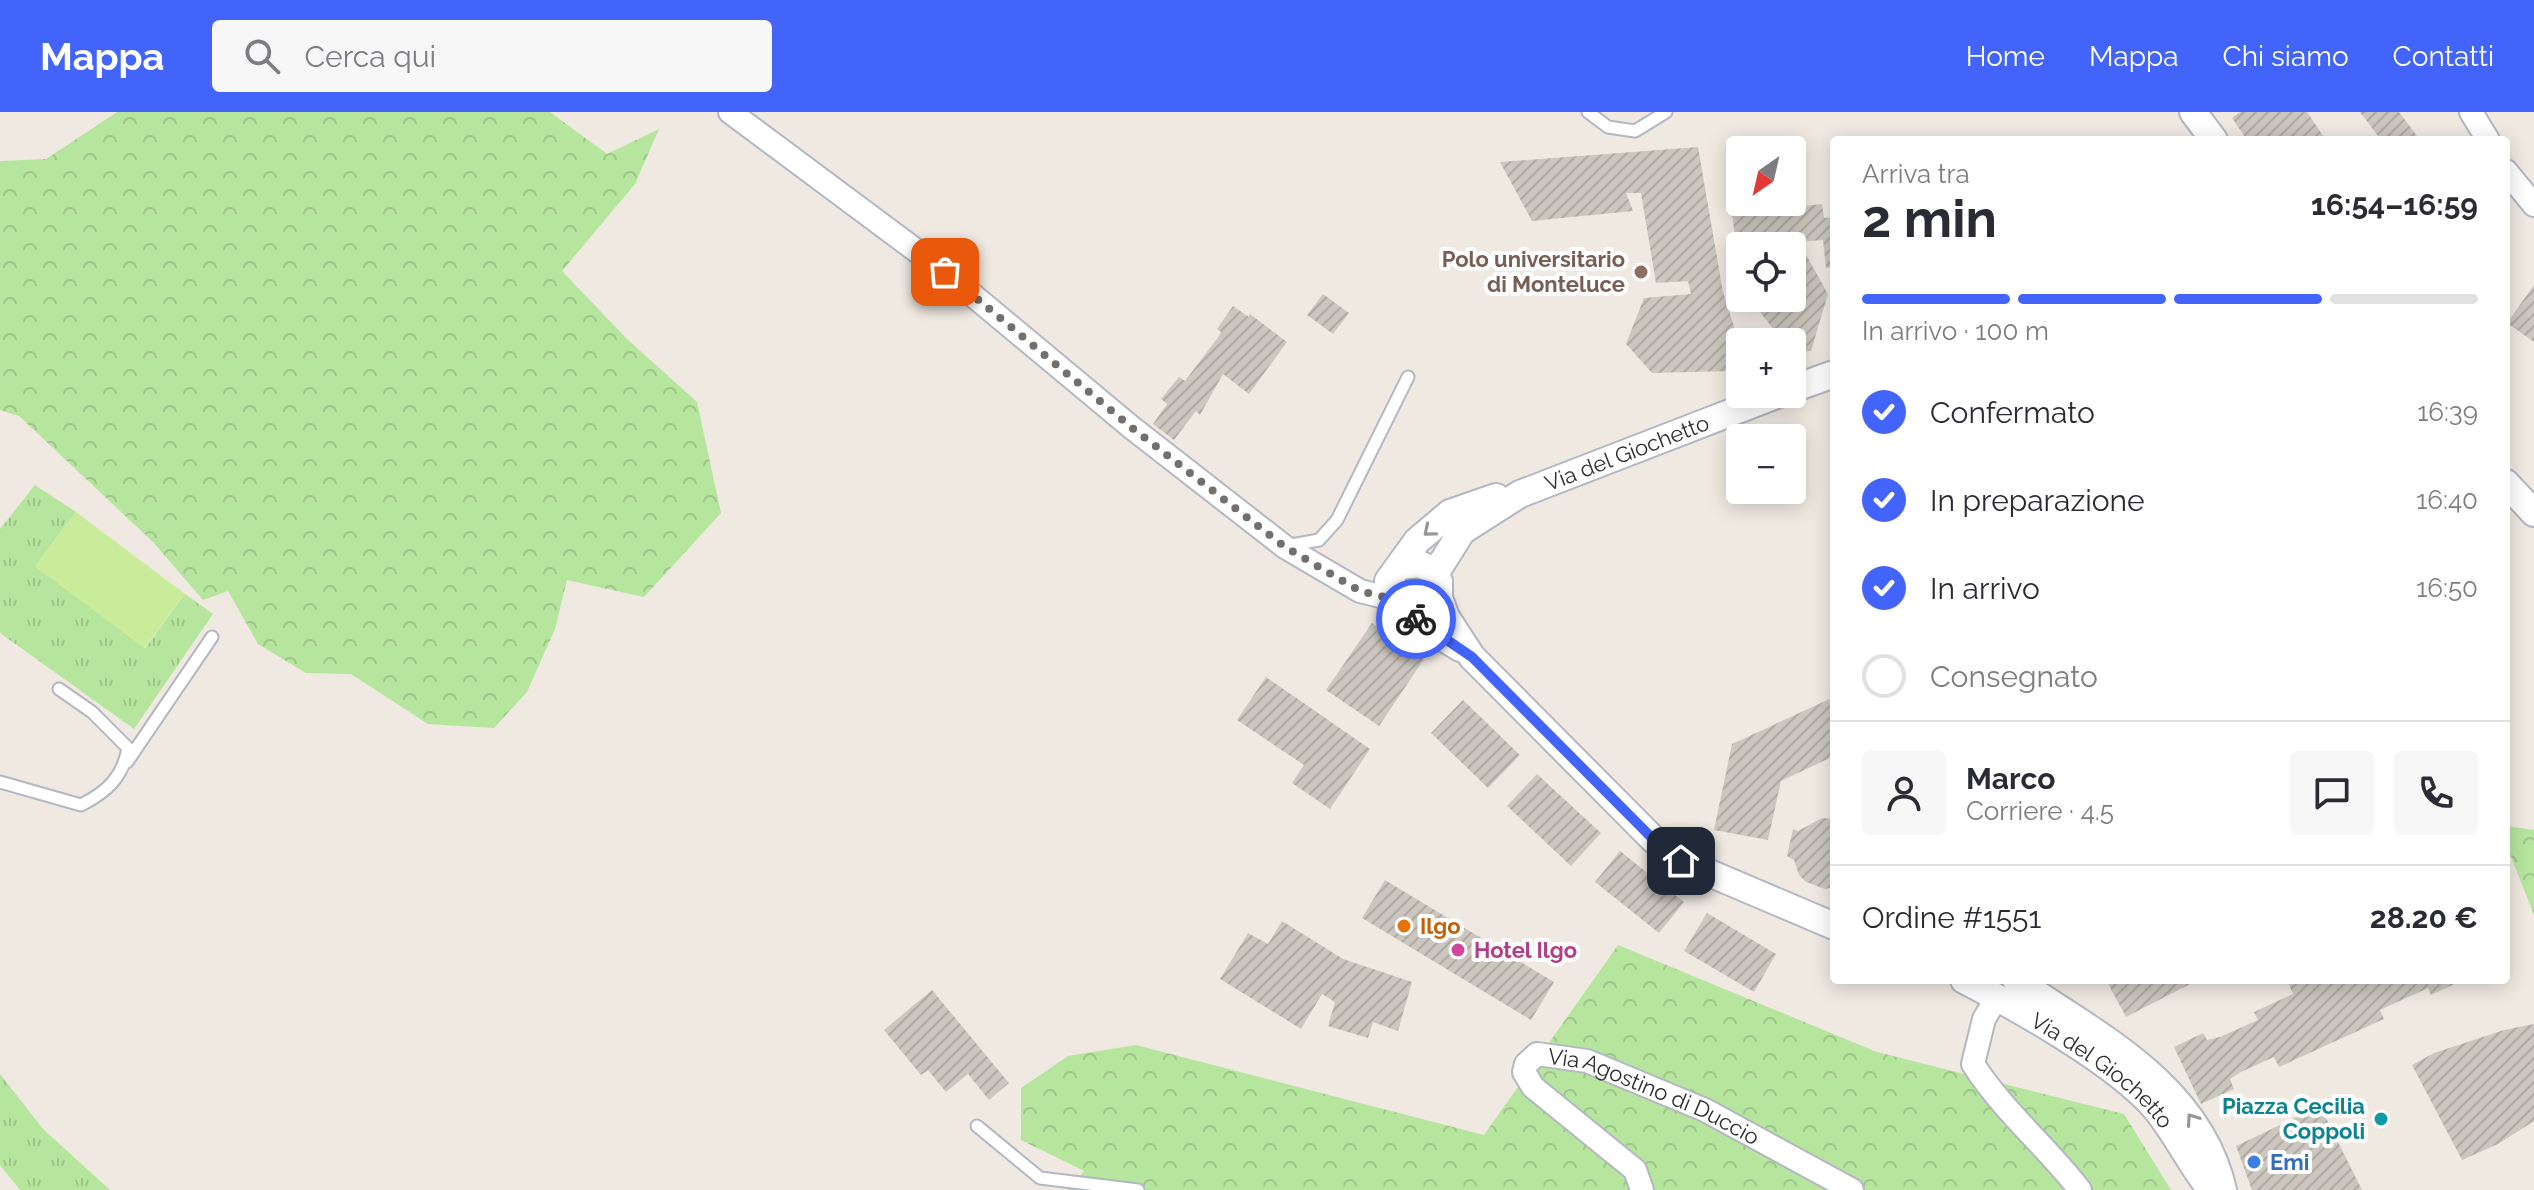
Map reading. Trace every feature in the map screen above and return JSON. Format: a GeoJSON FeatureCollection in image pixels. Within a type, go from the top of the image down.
{"type":"FeatureCollection","features":[{"type":"Feature","properties":{"kind":"street"},"geometry":{"type":"LineString","coordinates":[[730,112],[945,272],[1131,427],[1285,547],[1360,591],[1388,598],[1396,609],[1472,657]]}},
{"type":"Feature","properties":{"kind":"street"},"geometry":{"type":"LineString","coordinates":[[2471,112],[2486,136]]}},
{"type":"Feature","properties":{"kind":"street"},"geometry":{"type":"LineString","coordinates":[[2510,176],[2534,205]]}},
{"type":"Feature","properties":{"kind":"street"},"geometry":{"type":"LineString","coordinates":[[1806,384],[1830,375]]}},
{"type":"Feature","properties":{"kind":"street","name":"Via del Giochetto"},"geometry":{"type":"LineString","coordinates":[[1411,616],[1426,613],[1462,531],[1520,494],[1743,408]]}},
{"type":"Feature","properties":{"kind":"street"},"geometry":{"type":"LineString","coordinates":[[2510,487],[2534,513]]}},
{"type":"Feature","properties":{"kind":"street","name":"Via del Giochetto"},"geometry":{"type":"LineString","coordinates":[[1388,598],[1388,581],[1402,566],[1417,541],[1450,513],[1483,499],[1520,494]]}},
{"type":"Feature","properties":{"kind":"street"},"geometry":{"type":"LineString","coordinates":[[1402,566],[1419,564],[1437,586],[1455,635],[1472,657],[1653,839],[1681,861],[1830,923]]}},
{"type":"Feature","properties":{"kind":"street","name":"Via del Giochetto"},"geometry":{"type":"LineString","coordinates":[[1983,984],[2007,989],[2124,1054],[2175,1095],[2203,1134],[2223,1190]]}},
{"type":"Feature","properties":{"kind":"street"},"geometry":{"type":"LineString","coordinates":[[2007,989],[1984,1019],[1973,1064],[1992,1094],[2055,1157],[2080,1190]]}},
{"type":"Feature","properties":{"kind":"street","name":"Via del Giochetto"},"geometry":{"type":"LineString","coordinates":[[2007,989],[2156,1109],[2211,1190]]}},
{"type":"Feature","properties":{"kind":"street","name":"Via Agostino di Duccio"},"geometry":{"type":"LineString","coordinates":[[1642,1190],[1635,1170],[1533,1087],[1524,1072],[1526,1064],[1537,1054],[1587,1061],[1705,1110],[1852,1190]]}},
{"type":"Feature","properties":{"kind":"lane"},"geometry":{"type":"LineString","coordinates":[[1588,112],[1608,127],[1635,131],[1666,112]]}},
{"type":"Feature","properties":{"kind":"lane"},"geometry":{"type":"LineString","coordinates":[[1285,547],[1319,540],[1337,520],[1408,377]]}},
{"type":"Feature","properties":{"kind":"lane"},"geometry":{"type":"LineString","coordinates":[[0,782],[81,805],[106,792],[212,637]]}},
{"type":"Feature","properties":{"kind":"lane"},"geometry":{"type":"LineString","coordinates":[[59,689],[92,712],[128,748],[125,766]]}},
{"type":"Feature","properties":{"kind":"lane"},"geometry":{"type":"LineString","coordinates":[[977,1126],[1040,1178],[1138,1190]]}},
{"type":"Feature","properties":{"kind":"green space"},"geometry":{"type":"Polygon","coordinates":[[[117,112],[550,112],[607,154],[659,129],[635,184],[562,271],[627,339],[697,402],[721,513],[644,597],[567,580],[555,629],[527,692],[494,728],[428,724],[351,674],[306,673],[258,644],[228,591],[203,600],[153,542],[19,416],[0,410],[0,161],[46,159],[117,112]]]}},
{"type":"Feature","properties":{"kind":"green space"},"geometry":{"type":"Polygon","coordinates":[[[35,485],[76,512],[35,566],[145,648],[185,594],[213,614],[134,729],[0,633],[0,529],[35,485]]]}},
{"type":"Feature","properties":{"kind":"green space"},"geometry":{"type":"Polygon","coordinates":[[[76,512],[185,594],[144,648],[35,566],[76,512]]]}},
{"type":"Feature","properties":{"kind":"green space"},"geometry":{"type":"Polygon","coordinates":[[[2510,827],[2534,830],[2534,915],[2510,854],[2510,827]]]}},
{"type":"Feature","properties":{"kind":"green space"},"geometry":{"type":"Polygon","coordinates":[[[1618,945],[1877,1052],[2124,1114],[2171,1190],[1068,1190],[1084,1171],[1021,1140],[1021,1088],[1068,1056],[1136,1045],[1484,1135],[1618,945]]]}},
{"type":"Feature","properties":{"kind":"green space"},"geometry":{"type":"Polygon","coordinates":[[[0,1074],[43,1129],[110,1190],[20,1190],[0,1165],[0,1074]]]}},
{"type":"Feature","properties":{"kind":"building"},"geometry":{"type":"Polygon","coordinates":[[[2240,112],[2307,112],[2323,136],[2244,136],[2232,118],[2240,112]]]}},
{"type":"Feature","properties":{"kind":"building"},"geometry":{"type":"Polygon","coordinates":[[[2360,112],[2399,112],[2417,136],[2378,136],[2360,112]]]}},
{"type":"Feature","properties":{"kind":"building"},"geometry":{"type":"Polygon","coordinates":[[[1698,147],[1726,312],[1729,312],[1734,328],[1726,328],[1726,371],[1652,373],[1626,344],[1644,298],[1691,294],[1688,281],[1656,283],[1641,193],[1626,193],[1633,211],[1532,221],[1500,162],[1698,147]]]}},
{"type":"Feature","properties":{"kind":"building"},"geometry":{"type":"Polygon","coordinates":[[[1822,204],[1824,218],[1830,217],[1830,268],[1826,268],[1823,240],[1806,241],[1806,232],[1734,232],[1732,216],[1806,216],[1806,206],[1822,204]]]}},
{"type":"Feature","properties":{"kind":"building"},"geometry":{"type":"Polygon","coordinates":[[[1806,255],[1828,294],[1811,351],[1806,352],[1806,328],[1773,328],[1760,312],[1806,312],[1806,255]]]}},
{"type":"Feature","properties":{"kind":"building"},"geometry":{"type":"Polygon","coordinates":[[[2534,285],[2534,342],[2510,325],[2510,319],[2534,285]]]}},
{"type":"Feature","properties":{"kind":"building"},"geometry":{"type":"Polygon","coordinates":[[[1323,294],[1349,313],[1333,334],[1307,315],[1323,294]]]}},
{"type":"Feature","properties":{"kind":"building"},"geometry":{"type":"Polygon","coordinates":[[[1233,306],[1249,317],[1250,314],[1287,342],[1249,394],[1223,374],[1200,415],[1196,411],[1174,440],[1153,424],[1167,404],[1161,399],[1179,377],[1185,381],[1219,336],[1221,332],[1217,329],[1233,306]]]}},
{"type":"Feature","properties":{"kind":"building"},"geometry":{"type":"Polygon","coordinates":[[[1372,623],[1424,659],[1379,726],[1326,690],[1372,623]]]}},
{"type":"Feature","properties":{"kind":"building"},"geometry":{"type":"Polygon","coordinates":[[[1266,677],[1370,749],[1330,809],[1292,783],[1304,765],[1237,720],[1266,677]]]}},
{"type":"Feature","properties":{"kind":"building"},"geometry":{"type":"Polygon","coordinates":[[[1830,699],[1830,758],[1781,781],[1768,840],[1714,830],[1732,744],[1830,699]]]}},
{"type":"Feature","properties":{"kind":"building"},"geometry":{"type":"Polygon","coordinates":[[[1463,700],[1520,755],[1488,788],[1431,733],[1463,700]]]}},
{"type":"Feature","properties":{"kind":"building"},"geometry":{"type":"Polygon","coordinates":[[[1537,774],[1601,833],[1571,866],[1507,806],[1537,774]]]}},
{"type":"Feature","properties":{"kind":"building"},"geometry":{"type":"Polygon","coordinates":[[[1822,818],[1830,819],[1830,888],[1806,882],[1799,875],[1794,860],[1787,856],[1793,829],[1798,831],[1822,818]]]}},
{"type":"Feature","properties":{"kind":"building"},"geometry":{"type":"Polygon","coordinates":[[[1620,851],[1684,902],[1659,933],[1595,882],[1620,851]]]}},
{"type":"Feature","properties":{"kind":"building","name":"Hotel Ilgo"},"geometry":{"type":"Polygon","coordinates":[[[1385,880],[1554,982],[1531,1020],[1362,918],[1385,880]]]}},
{"type":"Feature","properties":{"kind":"building"},"geometry":{"type":"Polygon","coordinates":[[[1707,913],[1776,954],[1754,992],[1684,951],[1707,913]]]}},
{"type":"Feature","properties":{"kind":"building"},"geometry":{"type":"Polygon","coordinates":[[[1282,921],[1343,959],[1412,982],[1398,1031],[1373,1022],[1368,1038],[1328,1026],[1335,1002],[1322,994],[1301,1029],[1220,979],[1248,933],[1268,944],[1282,921]]]}},
{"type":"Feature","properties":{"kind":"building"},"geometry":{"type":"Polygon","coordinates":[[[2108,984],[2190,984],[2126,1017],[2108,984]]]}},
{"type":"Feature","properties":{"kind":"building"},"geometry":{"type":"Polygon","coordinates":[[[2289,984],[2454,984],[2431,995],[2428,988],[2380,1010],[2384,1019],[2279,1067],[2274,1057],[2241,1072],[2230,1079],[2234,1089],[2201,1104],[2174,1047],[2203,1033],[2207,1040],[2220,1037],[2258,1020],[2254,1012],[2293,994],[2289,984]]]}},
{"type":"Feature","properties":{"kind":"building"},"geometry":{"type":"Polygon","coordinates":[[[932,990],[1009,1083],[989,1100],[968,1074],[946,1092],[928,1070],[921,1075],[884,1030],[932,990]]]}},
{"type":"Feature","properties":{"kind":"building"},"geometry":{"type":"Polygon","coordinates":[[[2534,1024],[2534,1121],[2498,1144],[2462,1160],[2412,1065],[2434,1053],[2504,1030],[2534,1024]]]}},
{"type":"Feature","properties":{"kind":"building"},"geometry":{"type":"Polygon","coordinates":[[[2320,1106],[2362,1190],[2252,1190],[2236,1146],[2320,1106]]]}},
{"type":"Feature","properties":{"kind":"way so far"},"geometry":{"type":"LineString","coordinates":[[945,272],[1131,427],[1285,547],[1360,591],[1388,598],[1400,612],[1416,619]]}},
{"type":"Feature","properties":{"kind":"place","name":"Polo universitario di Monteluce"},"geometry":{"type":"Point","coordinates":[1641,272]}},
{"type":"Feature","properties":{"kind":"place","name":"Ilgo"},"geometry":{"type":"Point","coordinates":[1404,926]}},
{"type":"Feature","properties":{"kind":"place","name":"Hotel Ilgo"},"geometry":{"type":"Point","coordinates":[1458,950]}},
{"type":"Feature","properties":{"kind":"place","name":"Piazza Cecilia Coppoli"},"geometry":{"type":"Point","coordinates":[2381,1119]}},
{"type":"Feature","properties":{"kind":"place","name":"Emi"},"geometry":{"type":"Point","coordinates":[2254,1162]}},
{"type":"Feature","properties":{"kind":"route"},"geometry":{"type":"LineString","coordinates":[[1416,619],[1472,657],[1653,839],[1681,861]]}}]}
